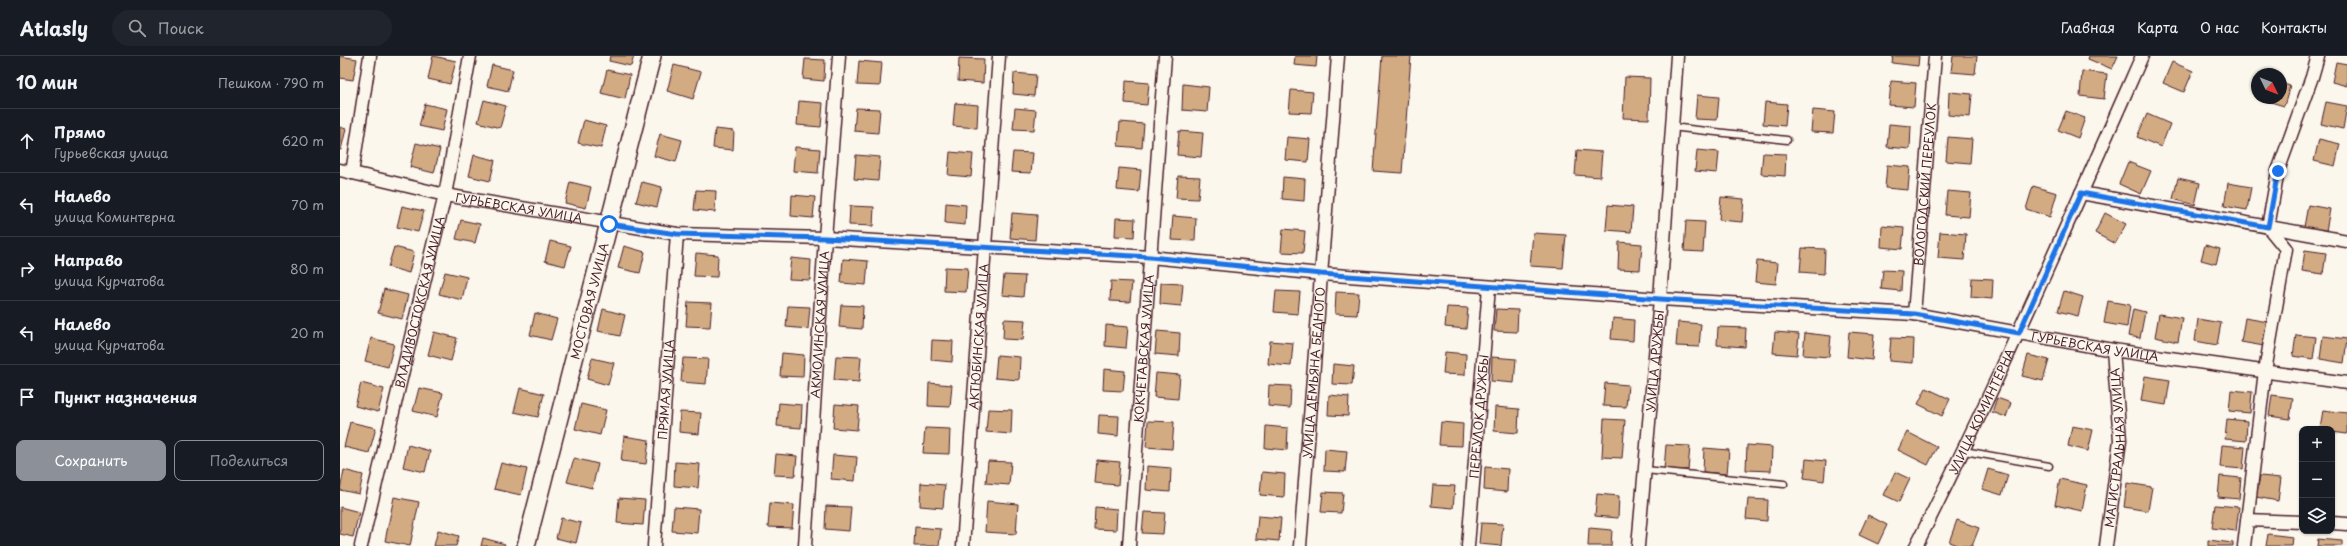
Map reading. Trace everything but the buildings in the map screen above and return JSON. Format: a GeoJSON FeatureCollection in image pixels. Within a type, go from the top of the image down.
{"type":"FeatureCollection","features":[{"type":"Feature","properties":{"kind":"street"},"geometry":{"type":"LineString","coordinates":[[346,171],[370,56]]}},
{"type":"Feature","properties":{"kind":"street","name":"ВЛАДИВОСТОКСКАЯ УЛИЦА"},"geometry":{"type":"LineString","coordinates":[[361,546],[444,195],[470,56]]}},
{"type":"Feature","properties":{"kind":"street","name":"МОСТОВАЯ УЛИЦА"},"geometry":{"type":"LineString","coordinates":[[526,546],[652,56]]}},
{"type":"Feature","properties":{"kind":"street","name":"АКМОЛИНСКАЯ УЛИЦА"},"geometry":{"type":"LineString","coordinates":[[805,546],[825,238],[839,56]]}},
{"type":"Feature","properties":{"kind":"street","name":"АКТЮБИНСКАЯ УЛИЦА"},"geometry":{"type":"LineString","coordinates":[[963,546],[999,56]]}},
{"type":"Feature","properties":{"kind":"street","name":"КОКЧЕТАВСКАЯ УЛИЦА"},"geometry":{"type":"LineString","coordinates":[[1129,546],[1165,56]]}},
{"type":"Feature","properties":{"kind":"street","name":"УЛИЦА ДЕМЬЯНА БЕДНОГО"},"geometry":{"type":"LineString","coordinates":[[1300,546],[1338,56]]}},
{"type":"Feature","properties":{"kind":"street","name":"УЛИЦА ДРУЖБЫ"},"geometry":{"type":"LineString","coordinates":[[1638,546],[1660,299],[1677,56]]}},
{"type":"Feature","properties":{"kind":"street","name":"ВОЛОГОДСКИЙ ПЕРЕУЛОК"},"geometry":{"type":"LineString","coordinates":[[1914,314],[1935,56]]}},
{"type":"Feature","properties":{"kind":"street","name":"УЛИЦА КОМИНТЕРНА"},"geometry":{"type":"LineString","coordinates":[[1916,546],[1964,451],[2019,333],[2142,56]]}},
{"type":"Feature","properties":{"kind":"street"},"geometry":{"type":"LineString","coordinates":[[2244,546],[2265,371],[2286,249],[2268,227],[2278,171],[2318,56]]}},
{"type":"Feature","properties":{"kind":"street","name":"ГУРЬЕВСКАЯ УЛИЦА"},"geometry":{"type":"LineString","coordinates":[[346,171],[444,195],[609,224],[677,234],[825,238],[1150,257],[1321,274],[1489,287],[1914,314],[2114,350],[2347,383]]}},
{"type":"Feature","properties":{"kind":"street"},"geometry":{"type":"LineString","coordinates":[[2081,193],[2347,241]]}},
{"type":"Feature","properties":{"kind":"street","name":"ПРЯМАЯ УЛИЦА"},"geometry":{"type":"LineString","coordinates":[[654,546],[677,234]]}},
{"type":"Feature","properties":{"kind":"street","name":"ПЕРЕУЛОК ДРУЖБЫ"},"geometry":{"type":"LineString","coordinates":[[1468,546],[1489,287]]}},
{"type":"Feature","properties":{"kind":"street","name":"МАГИСТРАЛЬНАЯ УЛИЦА"},"geometry":{"type":"LineString","coordinates":[[2106,546],[2120,440],[2114,350]]}},
{"type":"Feature","properties":{"kind":"street"},"geometry":{"type":"LineString","coordinates":[[2247,520],[2299,522]]}},
{"type":"Feature","properties":{"kind":"street"},"geometry":{"type":"LineString","coordinates":[[2335,523],[2347,524]]}},
{"type":"Feature","properties":{"kind":"lane"},"geometry":{"type":"LineString","coordinates":[[1671,127],[1787,140]]}},
{"type":"Feature","properties":{"kind":"lane"},"geometry":{"type":"LineString","coordinates":[[1964,451],[2049,466]]}},
{"type":"Feature","properties":{"kind":"lane"},"geometry":{"type":"LineString","coordinates":[[1645,470],[1784,484]]}},
{"type":"Feature","properties":{"kind":"route"},"geometry":{"type":"LineString","coordinates":[[609,224],[677,234],[825,238],[1150,257],[1321,274],[1660,299],[1914,314],[2019,333],[2081,193],[2268,227],[2278,171]]}}]}
